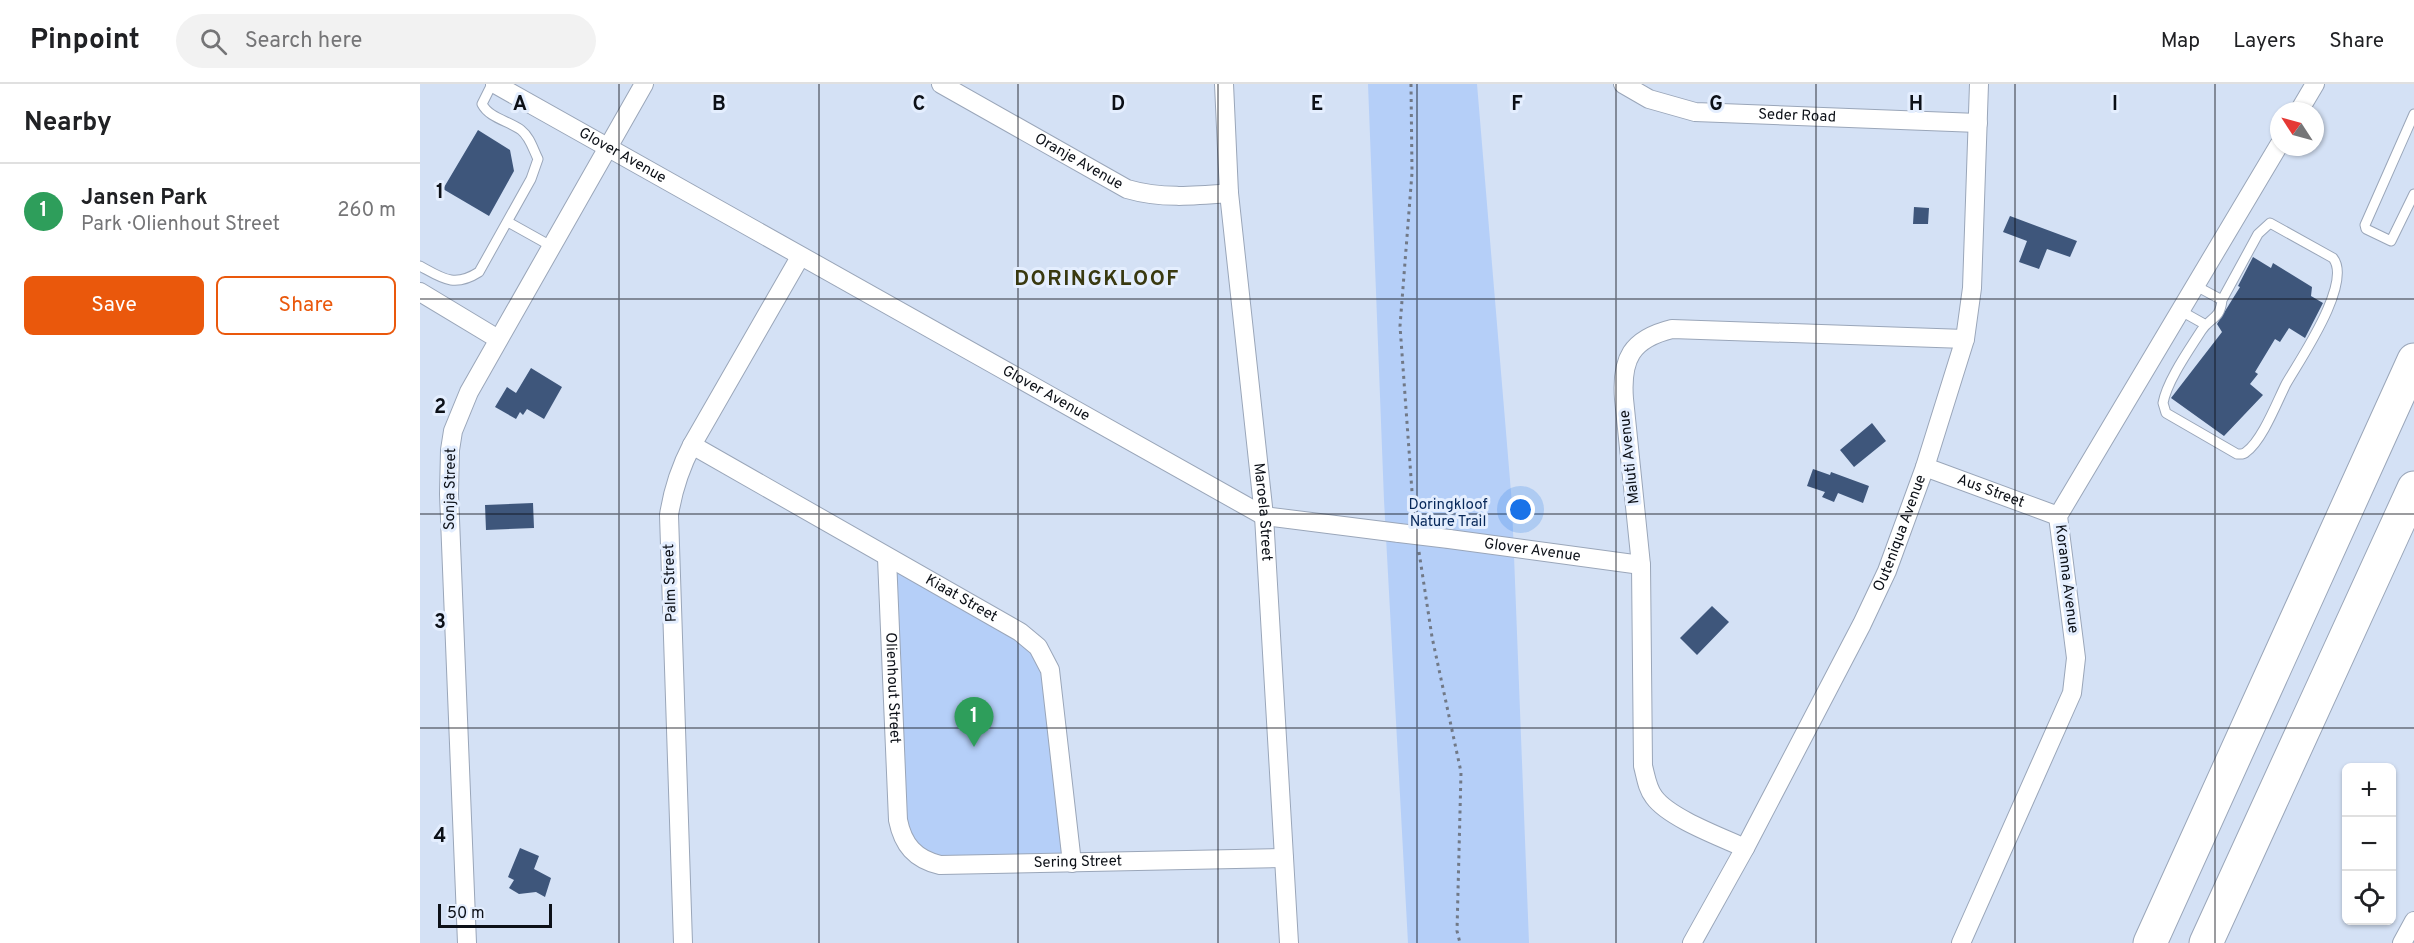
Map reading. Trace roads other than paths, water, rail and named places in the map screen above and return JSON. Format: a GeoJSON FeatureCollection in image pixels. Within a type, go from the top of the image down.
{"type":"FeatureCollection","features":[{"type":"Feature","properties":{"kind":"highway"},"geometry":{"type":"LineString","coordinates":[[2150,943],[2414,360]]}},
{"type":"Feature","properties":{"kind":"highway"},"geometry":{"type":"LineString","coordinates":[[2206,943],[2414,488]]}},
{"type":"Feature","properties":{"kind":"street","name":"Glover Avenue"},"geometry":{"type":"LineString","coordinates":[[494,84],[1264,516],[1641,565]]}},
{"type":"Feature","properties":{"kind":"street","name":"Sonja Street"},"geometry":{"type":"LineString","coordinates":[[467,943],[450,525],[450,450],[459,415],[498,339],[644,84]]}},
{"type":"Feature","properties":{"kind":"street","name":"Oranje Avenue"},"geometry":{"type":"LineString","coordinates":[[941,84],[1126,189],[1144,194],[1179,197],[1229,193]]}},
{"type":"Feature","properties":{"kind":"street","name":"Maroela Street"},"geometry":{"type":"LineString","coordinates":[[1224,84],[1229,193],[1264,516],[1289,943]]}},
{"type":"Feature","properties":{"kind":"street","name":"Seder Road"},"geometry":{"type":"LineString","coordinates":[[1623,84],[1649,99],[1695,112],[1978,123]]}},
{"type":"Feature","properties":{"kind":"street","name":"Outeniqua Avenue"},"geometry":{"type":"LineString","coordinates":[[1692,943],[1745,848],[1882,582],[1925,467],[1965,339],[1972,288],[1979,84]]}},
{"type":"Feature","properties":{"kind":"street"},"geometry":{"type":"LineString","coordinates":[[2304,102],[2315,84]]}},
{"type":"Feature","properties":{"kind":"street","name":"Koranna Avenue"},"geometry":{"type":"LineString","coordinates":[[1961,943],[2072,693],[2075,678],[2075,650],[2058,516],[2272,156]]}},
{"type":"Feature","properties":{"kind":"street","name":"Palm Street"},"geometry":{"type":"LineString","coordinates":[[683,943],[669,515],[673,489],[692,445],[800,257]]}},
{"type":"Feature","properties":{"kind":"street"},"geometry":{"type":"LineString","coordinates":[[420,292],[498,339]]}},
{"type":"Feature","properties":{"kind":"street","name":"Maluti Avenue"},"geometry":{"type":"LineString","coordinates":[[1745,848],[1669,810],[1655,798],[1647,785],[1643,766],[1641,565],[1623,379],[1625,365],[1632,351],[1643,340],[1656,333],[1672,329],[1698,328],[1965,339]]}},
{"type":"Feature","properties":{"kind":"street","name":"Kiaat Street"},"geometry":{"type":"LineString","coordinates":[[692,445],[1032,640],[1044,655],[1050,670],[1072,863]]}},
{"type":"Feature","properties":{"kind":"street","name":"Aus Street"},"geometry":{"type":"LineString","coordinates":[[1925,467],[2058,516]]}},
{"type":"Feature","properties":{"kind":"street","name":"Olienhout Street"},"geometry":{"type":"LineString","coordinates":[[887,558],[898,820]]}},
{"type":"Feature","properties":{"kind":"street","name":"Sering Street"},"geometry":{"type":"LineString","coordinates":[[898,820],[904,842],[910,850],[922,859],[940,865],[1284,858]]}},
{"type":"Feature","properties":{"kind":"street"},"geometry":{"type":"LineString","coordinates":[[2402,943],[2414,921]]}},
{"type":"Feature","properties":{"kind":"lane"},"geometry":{"type":"LineString","coordinates":[[420,266],[446,280],[469,279],[479,272],[531,179],[538,159],[527,137],[520,130],[484,108],[482,104],[494,84]]}},
{"type":"Feature","properties":{"kind":"lane"},"geometry":{"type":"LineString","coordinates":[[2414,114],[2365,225],[2366,229],[2391,241],[2414,194]]}},
{"type":"Feature","properties":{"kind":"lane"},"geometry":{"type":"LineString","coordinates":[[508,222],[551,246]]}},
{"type":"Feature","properties":{"kind":"lane"},"geometry":{"type":"LineString","coordinates":[[2270,223],[2336,261],[2332,295],[2319,329],[2290,376],[2260,434],[2247,452],[2242,454],[2231,451],[2164,410],[2164,397],[2171,382],[2206,325],[2218,316],[2222,300],[2258,234],[2270,223]]}},
{"type":"Feature","properties":{"kind":"lane"},"geometry":{"type":"LineString","coordinates":[[2196,286],[2222,300]]}},
{"type":"Feature","properties":{"kind":"lane"},"geometry":{"type":"LineString","coordinates":[[2181,311],[2206,325]]}},
{"type":"Feature","properties":{"kind":"place","name":"Jansen Park"},"geometry":{"type":"Point","coordinates":[974,747]}},
{"type":"Feature","properties":{"kind":"district","name":"DORINGKLOOF"},"geometry":{"type":"Point","coordinates":[1097,279]}},
{"type":"Feature","properties":{"kind":"park label","name":"Doringkloof Nature Trail"},"geometry":{"type":"Point","coordinates":[1448,514]}}]}
